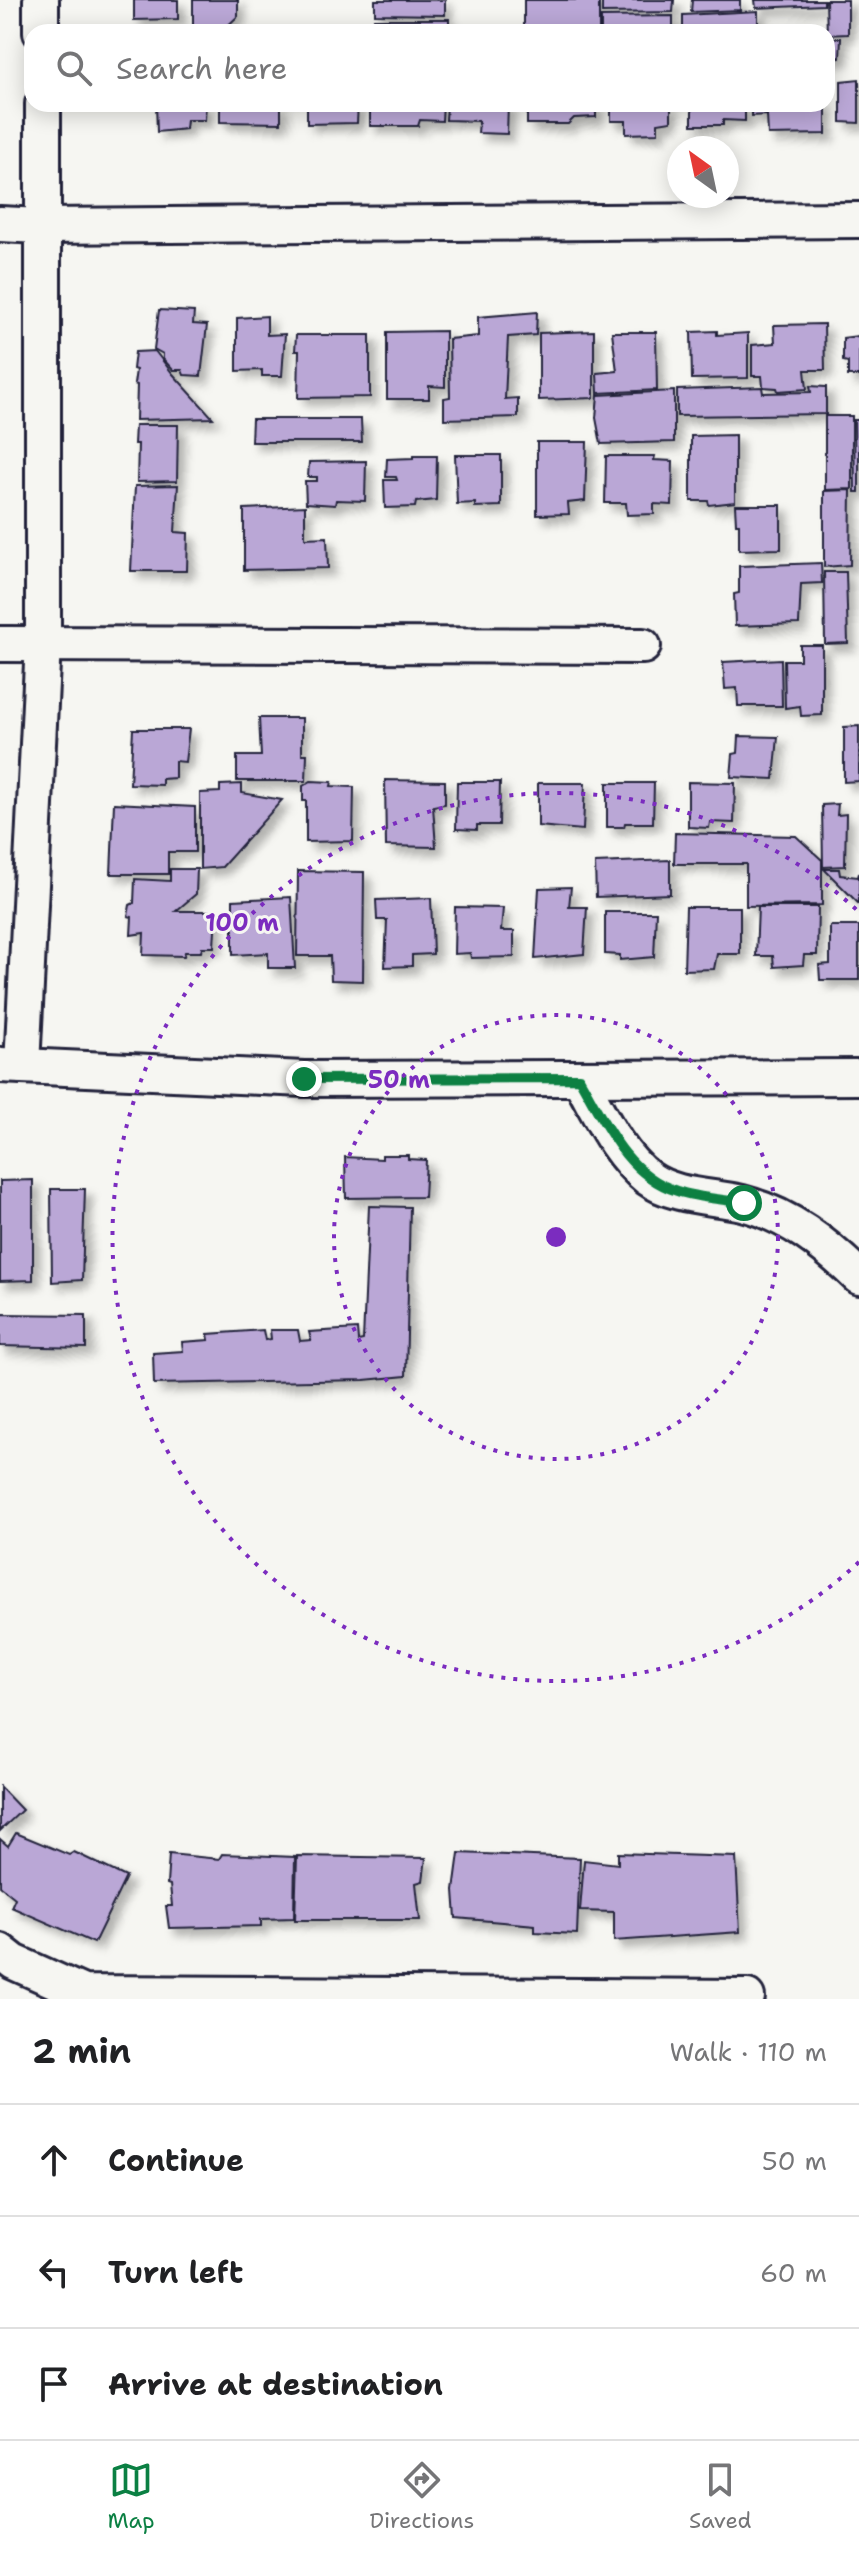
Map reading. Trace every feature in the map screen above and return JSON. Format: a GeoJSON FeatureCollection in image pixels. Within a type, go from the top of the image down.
{"type":"FeatureCollection","features":[{"type":"Feature","properties":{"kind":"street"},"geometry":{"type":"LineString","coordinates":[[41,0],[41,24]]}},
{"type":"Feature","properties":{"kind":"street"},"geometry":{"type":"LineString","coordinates":[[43,112],[43,643],[11,1066],[304,1079],[859,1077]]}},
{"type":"Feature","properties":{"kind":"street"},"geometry":{"type":"LineString","coordinates":[[0,224],[859,220]]}},
{"type":"Feature","properties":{"kind":"street"},"geometry":{"type":"LineString","coordinates":[[0,644],[643,646]]}},
{"type":"Feature","properties":{"kind":"street"},"geometry":{"type":"LineString","coordinates":[[579,1078],[621,1150],[650,1179],[677,1191],[744,1203],[796,1224],[859,1277]]}},
{"type":"Feature","properties":{"kind":"street"},"geometry":{"type":"LineString","coordinates":[[0,1951],[14,1962],[83,1996],[747,1997]]}},
{"type":"Feature","properties":{"kind":"building"},"geometry":{"type":"Polygon","coordinates":[[[134,0],[178,0],[178,19],[134,20],[134,0]]]}},
{"type":"Feature","properties":{"kind":"building"},"geometry":{"type":"Polygon","coordinates":[[[193,0],[238,0],[238,16],[230,24],[193,24],[193,0]]]}},
{"type":"Feature","properties":{"kind":"building"},"geometry":{"type":"Polygon","coordinates":[[[375,0],[445,0],[445,15],[375,14],[375,0]]]}},
{"type":"Feature","properties":{"kind":"building"},"geometry":{"type":"Polygon","coordinates":[[[524,0],[599,0],[599,24],[524,24],[524,0]]]}},
{"type":"Feature","properties":{"kind":"building"},"geometry":{"type":"Polygon","coordinates":[[[602,0],[674,0],[673,12],[602,13],[602,0]]]}},
{"type":"Feature","properties":{"kind":"building"},"geometry":{"type":"Polygon","coordinates":[[[692,0],[740,0],[740,10],[691,12],[692,0]]]}},
{"type":"Feature","properties":{"kind":"building"},"geometry":{"type":"Polygon","coordinates":[[[755,0],[824,0],[824,5],[756,8],[755,0]]]}},
{"type":"Feature","properties":{"kind":"building"},"geometry":{"type":"Polygon","coordinates":[[[826,0],[848,0],[848,34],[835,35],[835,24],[827,24],[826,0]]]}},
{"type":"Feature","properties":{"kind":"building"},"geometry":{"type":"Polygon","coordinates":[[[758,11],[758,24],[683,24],[683,15],[758,11]]]}},
{"type":"Feature","properties":{"kind":"building"},"geometry":{"type":"Polygon","coordinates":[[[673,16],[673,24],[601,24],[601,17],[673,16]]]}},
{"type":"Feature","properties":{"kind":"building"},"geometry":{"type":"Polygon","coordinates":[[[374,19],[449,19],[449,24],[374,24],[374,19]]]}},
{"type":"Feature","properties":{"kind":"building"},"geometry":{"type":"Polygon","coordinates":[[[835,38],[841,38],[840,58],[835,58],[835,38]]]}},
{"type":"Feature","properties":{"kind":"building"},"geometry":{"type":"Polygon","coordinates":[[[859,79],[859,123],[841,122],[841,81],[859,79]]]}},
{"type":"Feature","properties":{"kind":"building"},"geometry":{"type":"Polygon","coordinates":[[[156,112],[206,112],[205,120],[187,120],[186,129],[157,132],[156,112]]]}},
{"type":"Feature","properties":{"kind":"building"},"geometry":{"type":"Polygon","coordinates":[[[220,112],[281,112],[281,123],[220,122],[220,112]]]}},
{"type":"Feature","properties":{"kind":"building"},"geometry":{"type":"Polygon","coordinates":[[[307,112],[358,112],[357,123],[307,124],[307,112]]]}},
{"type":"Feature","properties":{"kind":"building"},"geometry":{"type":"Polygon","coordinates":[[[370,112],[443,112],[442,121],[420,120],[418,126],[370,126],[370,112]]]}},
{"type":"Feature","properties":{"kind":"building"},"geometry":{"type":"Polygon","coordinates":[[[446,112],[508,112],[507,134],[478,133],[479,121],[446,120],[446,112]]]}},
{"type":"Feature","properties":{"kind":"building"},"geometry":{"type":"Polygon","coordinates":[[[527,112],[596,112],[596,117],[574,118],[568,124],[527,124],[527,112]]]}},
{"type":"Feature","properties":{"kind":"building"},"geometry":{"type":"Polygon","coordinates":[[[611,112],[671,112],[671,121],[658,123],[658,133],[626,134],[626,121],[611,121],[611,112]]]}},
{"type":"Feature","properties":{"kind":"building"},"geometry":{"type":"Polygon","coordinates":[[[692,112],[745,112],[745,121],[723,120],[723,125],[692,125],[692,112]]]}},
{"type":"Feature","properties":{"kind":"building"},"geometry":{"type":"Polygon","coordinates":[[[752,112],[826,112],[826,134],[768,135],[767,115],[752,116],[752,112]]]}},
{"type":"Feature","properties":{"kind":"building"},"geometry":{"type":"Polygon","coordinates":[[[159,310],[194,312],[193,324],[207,325],[201,376],[184,375],[182,370],[173,370],[163,359],[163,354],[154,349],[159,310]]]}},
{"type":"Feature","properties":{"kind":"building"},"geometry":{"type":"Polygon","coordinates":[[[537,312],[536,335],[508,337],[505,399],[518,398],[518,417],[444,419],[444,398],[450,397],[449,339],[478,336],[478,317],[537,312]]]}},
{"type":"Feature","properties":{"kind":"building"},"geometry":{"type":"Polygon","coordinates":[[[267,316],[267,335],[285,334],[282,376],[262,376],[262,370],[237,371],[237,318],[267,316]]]}},
{"type":"Feature","properties":{"kind":"building"},"geometry":{"type":"Polygon","coordinates":[[[824,324],[825,370],[805,370],[807,389],[778,391],[777,388],[763,387],[762,376],[752,376],[752,345],[775,343],[774,325],[824,324]]]}},
{"type":"Feature","properties":{"kind":"building"},"geometry":{"type":"Polygon","coordinates":[[[445,331],[445,387],[429,386],[429,399],[387,399],[387,332],[445,331]]]}},
{"type":"Feature","properties":{"kind":"building"},"geometry":{"type":"Polygon","coordinates":[[[594,331],[594,398],[539,400],[539,333],[594,331]]]}},
{"type":"Feature","properties":{"kind":"building"},"geometry":{"type":"Polygon","coordinates":[[[717,331],[717,335],[748,333],[748,378],[692,379],[691,332],[717,331]]]}},
{"type":"Feature","properties":{"kind":"building"},"geometry":{"type":"Polygon","coordinates":[[[612,332],[656,332],[657,390],[598,393],[597,373],[617,371],[612,332]]]}},
{"type":"Feature","properties":{"kind":"building"},"geometry":{"type":"Polygon","coordinates":[[[296,335],[370,335],[370,397],[298,398],[299,351],[295,351],[296,335]]]}},
{"type":"Feature","properties":{"kind":"building"},"geometry":{"type":"Polygon","coordinates":[[[859,336],[859,376],[848,376],[848,362],[843,361],[843,338],[859,336]]]}},
{"type":"Feature","properties":{"kind":"building"},"geometry":{"type":"Polygon","coordinates":[[[155,351],[213,418],[136,420],[135,352],[155,351]]]}},
{"type":"Feature","properties":{"kind":"building"},"geometry":{"type":"Polygon","coordinates":[[[810,386],[826,387],[826,414],[677,416],[677,390],[762,387],[763,393],[811,392],[810,386]]]}},
{"type":"Feature","properties":{"kind":"building"},"geometry":{"type":"Polygon","coordinates":[[[674,391],[674,442],[601,444],[596,418],[598,395],[674,391]]]}},
{"type":"Feature","properties":{"kind":"building"},"geometry":{"type":"Polygon","coordinates":[[[825,416],[852,416],[852,489],[825,490],[825,416]]]}},
{"type":"Feature","properties":{"kind":"building"},"geometry":{"type":"Polygon","coordinates":[[[252,419],[361,419],[362,442],[251,442],[252,419]]]}},
{"type":"Feature","properties":{"kind":"building"},"geometry":{"type":"Polygon","coordinates":[[[854,420],[859,420],[859,492],[855,492],[854,420]]]}},
{"type":"Feature","properties":{"kind":"building"},"geometry":{"type":"Polygon","coordinates":[[[135,425],[178,425],[177,481],[137,482],[135,425]]]}},
{"type":"Feature","properties":{"kind":"building"},"geometry":{"type":"Polygon","coordinates":[[[735,435],[735,502],[709,505],[708,501],[691,501],[691,436],[735,435]]]}},
{"type":"Feature","properties":{"kind":"building"},"geometry":{"type":"Polygon","coordinates":[[[537,442],[587,442],[585,501],[568,503],[569,514],[537,515],[537,442]]]}},
{"type":"Feature","properties":{"kind":"building"},"geometry":{"type":"Polygon","coordinates":[[[455,455],[501,455],[501,506],[457,504],[455,455]]]}},
{"type":"Feature","properties":{"kind":"building"},"geometry":{"type":"Polygon","coordinates":[[[437,456],[436,500],[416,502],[415,507],[385,508],[384,480],[397,480],[396,477],[386,477],[387,459],[437,456]]]}},
{"type":"Feature","properties":{"kind":"building"},"geometry":{"type":"Polygon","coordinates":[[[606,456],[655,456],[654,460],[673,461],[672,505],[654,504],[654,514],[627,515],[626,503],[605,503],[606,456]]]}},
{"type":"Feature","properties":{"kind":"building"},"geometry":{"type":"Polygon","coordinates":[[[366,461],[365,501],[336,500],[335,505],[306,503],[305,481],[317,481],[317,477],[308,477],[309,462],[366,461]]]}},
{"type":"Feature","properties":{"kind":"building"},"geometry":{"type":"Polygon","coordinates":[[[178,485],[175,532],[188,533],[187,571],[131,571],[135,486],[178,485]]]}},
{"type":"Feature","properties":{"kind":"building"},"geometry":{"type":"Polygon","coordinates":[[[851,490],[850,565],[824,567],[824,491],[851,490]]]}},
{"type":"Feature","properties":{"kind":"building"},"geometry":{"type":"Polygon","coordinates":[[[735,505],[781,505],[781,549],[739,550],[735,505]]]}},
{"type":"Feature","properties":{"kind":"building"},"geometry":{"type":"Polygon","coordinates":[[[305,506],[305,538],[327,537],[328,568],[244,570],[244,509],[305,506]]]}},
{"type":"Feature","properties":{"kind":"building"},"geometry":{"type":"Polygon","coordinates":[[[821,563],[822,583],[801,584],[799,624],[735,626],[734,594],[739,593],[739,566],[821,563]]]}},
{"type":"Feature","properties":{"kind":"building"},"geometry":{"type":"Polygon","coordinates":[[[824,572],[846,572],[848,643],[825,644],[824,572]]]}},
{"type":"Feature","properties":{"kind":"building"},"geometry":{"type":"Polygon","coordinates":[[[800,645],[822,645],[822,715],[801,716],[800,706],[785,708],[784,660],[800,660],[800,645]]]}},
{"type":"Feature","properties":{"kind":"building"},"geometry":{"type":"Polygon","coordinates":[[[781,659],[782,706],[738,706],[737,688],[725,689],[723,662],[781,659]]]}},
{"type":"Feature","properties":{"kind":"building"},"geometry":{"type":"Polygon","coordinates":[[[259,718],[302,718],[302,754],[307,754],[306,781],[237,781],[237,756],[261,756],[259,718]]]}},
{"type":"Feature","properties":{"kind":"building"},"geometry":{"type":"Polygon","coordinates":[[[859,726],[859,781],[844,782],[844,727],[859,726]]]}},
{"type":"Feature","properties":{"kind":"building"},"geometry":{"type":"Polygon","coordinates":[[[133,729],[189,729],[185,762],[175,761],[175,778],[162,779],[162,785],[130,784],[133,729]]]}},
{"type":"Feature","properties":{"kind":"building"},"geometry":{"type":"Polygon","coordinates":[[[739,736],[778,737],[774,779],[731,777],[733,754],[738,753],[739,736]]]}},
{"type":"Feature","properties":{"kind":"building"},"geometry":{"type":"Polygon","coordinates":[[[385,780],[445,781],[445,804],[433,806],[436,847],[386,846],[385,780]]]}},
{"type":"Feature","properties":{"kind":"building"},"geometry":{"type":"Polygon","coordinates":[[[311,781],[354,787],[353,841],[306,842],[303,786],[311,781]]]}},
{"type":"Feature","properties":{"kind":"building"},"geometry":{"type":"Polygon","coordinates":[[[457,782],[500,782],[499,825],[477,825],[477,830],[456,829],[457,782]]]}},
{"type":"Feature","properties":{"kind":"building"},"geometry":{"type":"Polygon","coordinates":[[[688,782],[735,783],[734,823],[710,822],[709,828],[688,827],[688,782]]]}},
{"type":"Feature","properties":{"kind":"building"},"geometry":{"type":"Polygon","coordinates":[[[538,783],[585,783],[583,830],[538,826],[538,783]]]}},
{"type":"Feature","properties":{"kind":"building"},"geometry":{"type":"Polygon","coordinates":[[[607,783],[654,783],[653,823],[625,823],[624,827],[607,827],[607,783]]]}},
{"type":"Feature","properties":{"kind":"building"},"geometry":{"type":"Polygon","coordinates":[[[242,784],[242,793],[282,800],[222,867],[200,869],[200,793],[220,792],[220,785],[242,784]]]}},
{"type":"Feature","properties":{"kind":"building"},"geometry":{"type":"Polygon","coordinates":[[[114,803],[195,807],[195,852],[168,852],[168,874],[111,874],[114,803]]]}},
{"type":"Feature","properties":{"kind":"building"},"geometry":{"type":"Polygon","coordinates":[[[838,804],[837,815],[846,814],[845,866],[823,867],[822,805],[838,804]]]}},
{"type":"Feature","properties":{"kind":"building"},"geometry":{"type":"Polygon","coordinates":[[[675,833],[796,836],[822,860],[822,905],[746,906],[746,864],[674,864],[675,833]]]}},
{"type":"Feature","properties":{"kind":"building"},"geometry":{"type":"Polygon","coordinates":[[[670,860],[670,894],[596,897],[595,863],[670,860]]]}},
{"type":"Feature","properties":{"kind":"building"},"geometry":{"type":"Polygon","coordinates":[[[170,869],[197,869],[196,894],[176,911],[216,911],[214,947],[202,947],[201,952],[185,952],[184,956],[143,955],[144,933],[131,935],[132,917],[128,916],[130,905],[134,903],[135,879],[170,881],[170,869]]]}},
{"type":"Feature","properties":{"kind":"building"},"geometry":{"type":"Polygon","coordinates":[[[824,869],[839,869],[840,875],[858,877],[859,873],[859,904],[824,869]]]}},
{"type":"Feature","properties":{"kind":"building"},"geometry":{"type":"Polygon","coordinates":[[[298,871],[364,872],[363,981],[331,980],[330,956],[297,956],[298,871]]]}},
{"type":"Feature","properties":{"kind":"building"},"geometry":{"type":"Polygon","coordinates":[[[571,887],[569,907],[587,907],[584,954],[535,959],[539,888],[571,887]]]}},
{"type":"Feature","properties":{"kind":"building"},"geometry":{"type":"Polygon","coordinates":[[[291,897],[295,968],[268,968],[268,953],[233,955],[233,900],[291,897]]]}},
{"type":"Feature","properties":{"kind":"building"},"geometry":{"type":"Polygon","coordinates":[[[431,898],[433,954],[412,955],[412,966],[385,967],[387,920],[377,920],[376,900],[431,898]]]}},
{"type":"Feature","properties":{"kind":"building"},"geometry":{"type":"Polygon","coordinates":[[[455,907],[503,908],[501,931],[514,931],[514,957],[471,958],[470,953],[454,954],[455,907]]]}},
{"type":"Feature","properties":{"kind":"building"},"geometry":{"type":"Polygon","coordinates":[[[686,907],[740,907],[740,954],[717,954],[714,969],[684,970],[686,907]]]}},
{"type":"Feature","properties":{"kind":"building"},"geometry":{"type":"Polygon","coordinates":[[[758,907],[818,907],[817,955],[804,955],[803,965],[774,967],[773,956],[756,956],[758,907]]]}},
{"type":"Feature","properties":{"kind":"building"},"geometry":{"type":"Polygon","coordinates":[[[605,912],[656,912],[654,957],[620,960],[620,955],[605,954],[605,912]]]}},
{"type":"Feature","properties":{"kind":"building"},"geometry":{"type":"Polygon","coordinates":[[[830,926],[859,926],[859,980],[820,980],[819,965],[830,964],[830,926]]]}},
{"type":"Feature","properties":{"kind":"building"},"geometry":{"type":"Polygon","coordinates":[[[382,1155],[408,1155],[408,1159],[426,1160],[424,1197],[346,1198],[345,1157],[382,1159],[382,1155]]]}},
{"type":"Feature","properties":{"kind":"building"},"geometry":{"type":"Polygon","coordinates":[[[33,1180],[33,1280],[0,1281],[0,1181],[33,1180]]]}},
{"type":"Feature","properties":{"kind":"building"},"geometry":{"type":"Polygon","coordinates":[[[51,1189],[85,1189],[82,1280],[52,1282],[51,1189]]]}},
{"type":"Feature","properties":{"kind":"building"},"geometry":{"type":"Polygon","coordinates":[[[369,1206],[410,1207],[406,1376],[364,1380],[154,1384],[153,1353],[183,1351],[182,1342],[209,1340],[208,1334],[263,1330],[265,1340],[271,1339],[270,1330],[298,1330],[300,1341],[311,1340],[309,1332],[357,1329],[358,1341],[363,1340],[369,1206]]]}},
{"type":"Feature","properties":{"kind":"building"},"geometry":{"type":"Polygon","coordinates":[[[0,1314],[86,1315],[86,1348],[0,1346],[0,1314]]]}},
{"type":"Feature","properties":{"kind":"building"},"geometry":{"type":"Polygon","coordinates":[[[0,1787],[22,1810],[0,1831],[0,1787]]]}},
{"type":"Feature","properties":{"kind":"building"},"geometry":{"type":"Polygon","coordinates":[[[16,1833],[69,1855],[74,1852],[126,1877],[94,1943],[11,1907],[15,1898],[0,1886],[0,1839],[8,1846],[16,1833]]]}},
{"type":"Feature","properties":{"kind":"building"},"geometry":{"type":"Polygon","coordinates":[[[459,1853],[580,1858],[577,1934],[535,1932],[535,1925],[456,1918],[454,1890],[459,1853]]]}},
{"type":"Feature","properties":{"kind":"building"},"geometry":{"type":"Polygon","coordinates":[[[618,1853],[736,1857],[740,1932],[614,1941],[614,1912],[580,1911],[584,1860],[618,1864],[618,1853]]]}},
{"type":"Feature","properties":{"kind":"building"},"geometry":{"type":"Polygon","coordinates":[[[169,1854],[219,1859],[222,1854],[295,1857],[294,1918],[261,1919],[261,1926],[169,1928],[166,1906],[172,1906],[170,1885],[167,1884],[169,1854]]]}},
{"type":"Feature","properties":{"kind":"building"},"geometry":{"type":"Polygon","coordinates":[[[297,1856],[426,1858],[423,1881],[416,1883],[420,1920],[295,1920],[297,1856]]]}},
{"type":"Feature","properties":{"kind":"route"},"geometry":{"type":"LineString","coordinates":[[304,1079],[579,1078],[621,1150],[650,1179],[677,1191],[744,1203]]}}]}
